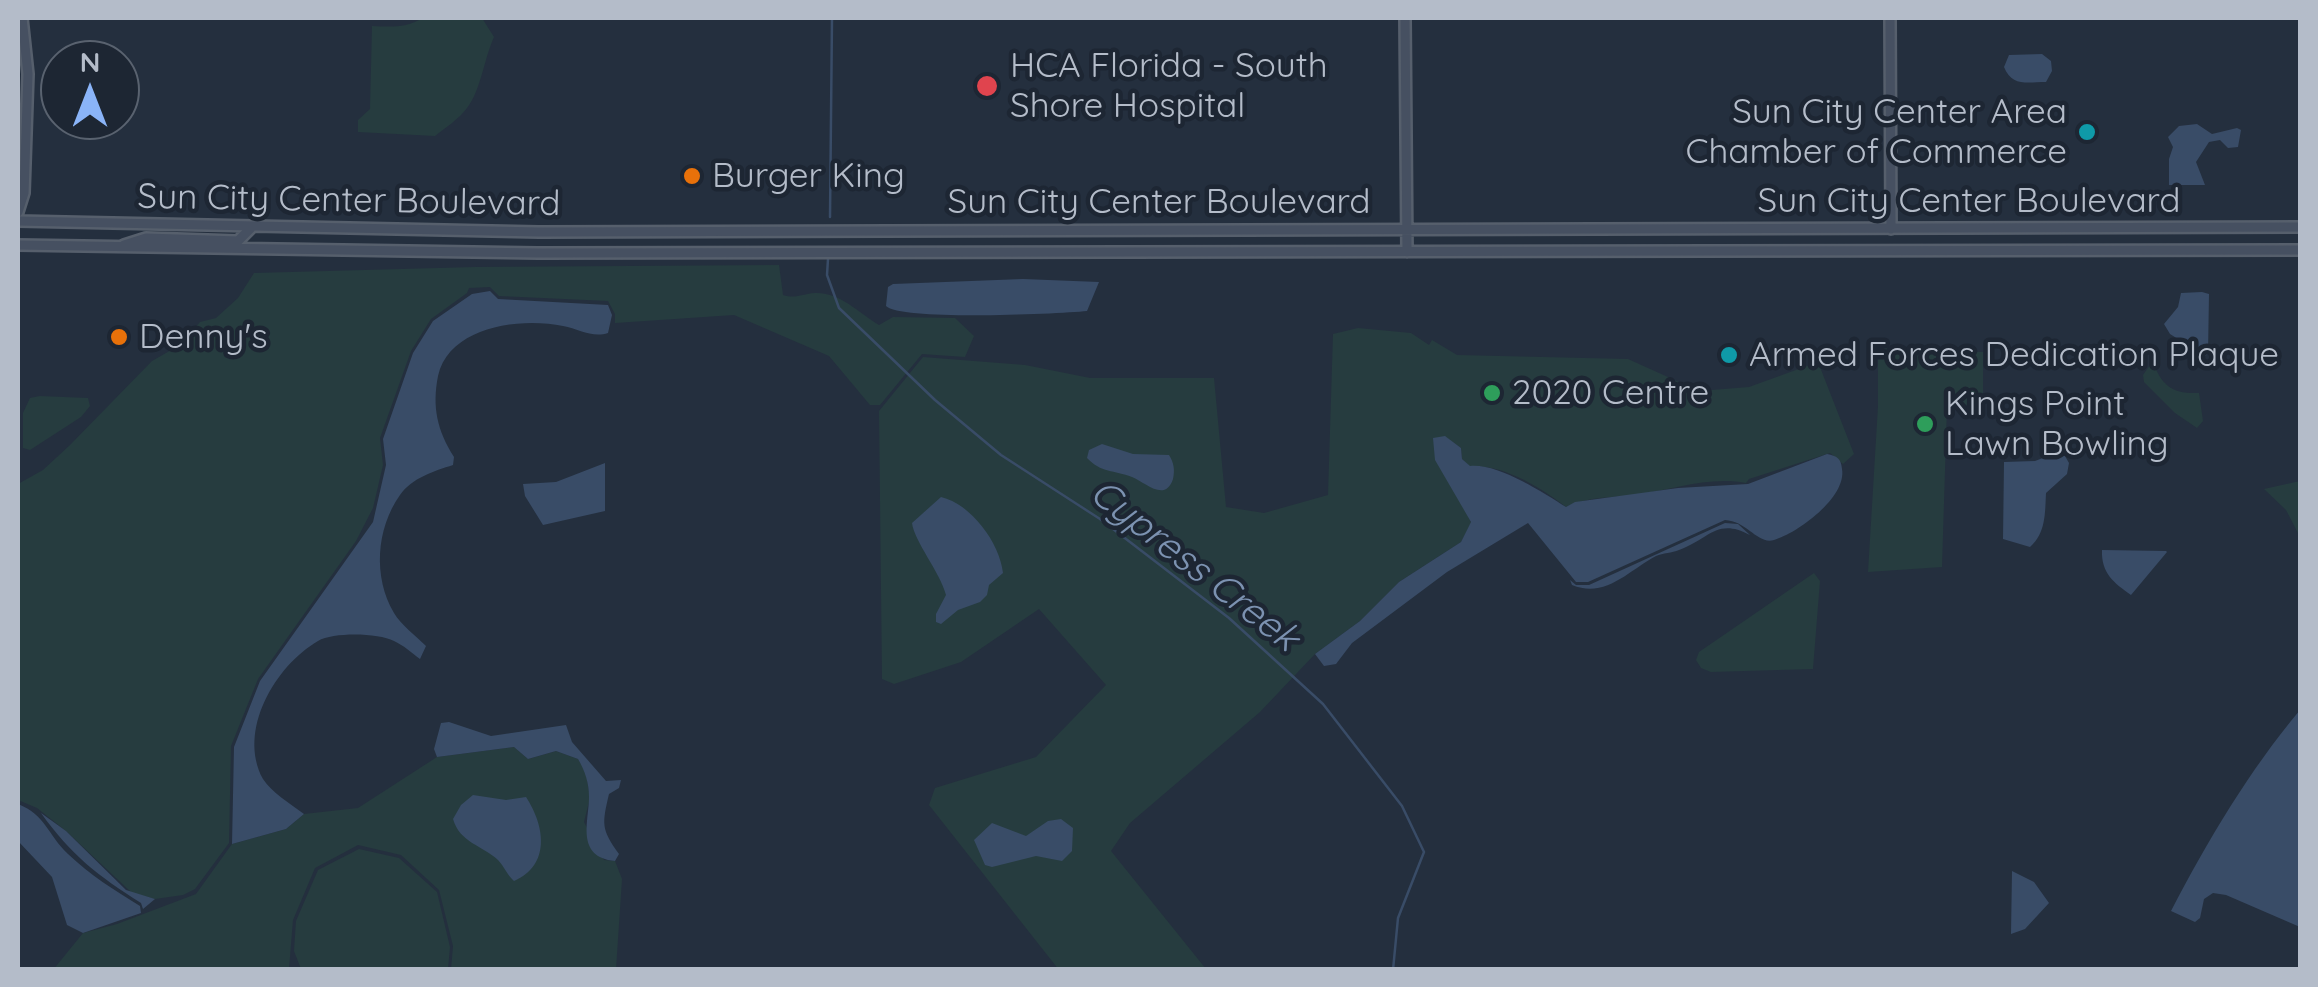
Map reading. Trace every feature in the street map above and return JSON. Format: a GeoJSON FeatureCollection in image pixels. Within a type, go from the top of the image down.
{"type":"FeatureCollection","features":[{"type":"Feature","properties":{"kind":"main road"},"geometry":{"type":"LineString","coordinates":[[18,212],[24,193],[28,74],[22,18]]}},
{"type":"Feature","properties":{"kind":"main road"},"geometry":{"type":"LineString","coordinates":[[1405,18],[1407,252]]}},
{"type":"Feature","properties":{"kind":"main road"},"geometry":{"type":"LineString","coordinates":[[1890,18],[1891,229]]}},
{"type":"Feature","properties":{"kind":"main road","name":"Sun City Center Boulevard"},"geometry":{"type":"LineString","coordinates":[[18,220],[539,232],[2300,227]]}},
{"type":"Feature","properties":{"kind":"main road"},"geometry":{"type":"LineString","coordinates":[[117,248],[146,238],[238,240],[250,228]]}},
{"type":"Feature","properties":{"kind":"main road","name":"Sun City Center Boulevard"},"geometry":{"type":"LineString","coordinates":[[18,246],[518,253],[2300,253]]}},
{"type":"Feature","properties":{"kind":"green space"},"geometry":{"type":"Polygon","coordinates":[[[423,18],[482,18],[494,37],[472,101],[435,136],[358,132],[358,120],[370,109],[372,26],[405,25],[423,18]]]}},
{"type":"Feature","properties":{"kind":"green space"},"geometry":{"type":"Polygon","coordinates":[[[779,265],[783,295],[833,296],[879,325],[893,317],[955,318],[974,336],[965,357],[922,354],[880,405],[870,405],[829,356],[734,315],[615,323],[608,301],[499,296],[490,287],[469,288],[431,319],[411,351],[380,438],[383,465],[373,508],[356,541],[258,679],[231,746],[229,843],[195,889],[155,899],[132,893],[66,831],[37,808],[18,800],[18,484],[43,470],[152,361],[180,345],[200,322],[216,318],[238,298],[254,273],[779,265]]]}},
{"type":"Feature","properties":{"kind":"green space"},"geometry":{"type":"Polygon","coordinates":[[[1358,328],[1411,333],[1429,345],[1432,340],[1457,355],[1628,359],[1699,391],[1749,387],[1818,362],[1854,454],[1843,464],[1830,453],[1746,483],[1704,482],[1591,499],[1566,507],[1508,473],[1470,467],[1462,459],[1461,448],[1445,437],[1471,523],[1461,542],[1399,582],[1360,621],[1315,654],[1260,712],[1130,823],[1111,851],[1206,969],[1059,970],[929,805],[935,788],[1036,757],[1106,685],[1039,609],[961,662],[894,684],[882,679],[879,411],[923,357],[1025,365],[1090,378],[1214,378],[1226,507],[1264,513],[1328,495],[1333,334],[1358,328]]]}},
{"type":"Feature","properties":{"kind":"green space"},"geometry":{"type":"Polygon","coordinates":[[[1878,348],[1983,352],[1983,404],[1947,406],[1942,567],[1868,572],[1878,348]]]}},
{"type":"Feature","properties":{"kind":"green space"},"geometry":{"type":"Polygon","coordinates":[[[2153,361],[2169,387],[2199,393],[2203,421],[2197,428],[2175,413],[2144,382],[2143,375],[2153,361]]]}},
{"type":"Feature","properties":{"kind":"green space"},"geometry":{"type":"Polygon","coordinates":[[[30,398],[88,398],[90,406],[81,417],[30,450],[23,448],[23,413],[30,398]]]}},
{"type":"Feature","properties":{"kind":"green space"},"geometry":{"type":"Polygon","coordinates":[[[2300,481],[2300,537],[2286,510],[2264,489],[2300,481]]]}},
{"type":"Feature","properties":{"kind":"green space"},"geometry":{"type":"Polygon","coordinates":[[[1814,573],[1820,581],[1813,669],[1711,672],[1701,668],[1696,660],[1699,652],[1814,573]]]}},
{"type":"Feature","properties":{"kind":"green space"},"geometry":{"type":"Polygon","coordinates":[[[514,747],[528,759],[556,751],[578,759],[586,772],[590,798],[584,822],[604,860],[615,861],[622,879],[616,969],[451,969],[453,946],[439,890],[401,855],[358,845],[315,868],[293,920],[289,969],[53,970],[83,933],[196,894],[232,844],[286,829],[304,814],[358,808],[437,757],[514,747]]]}},
{"type":"Feature","properties":{"kind":"green space"},"geometry":{"type":"Polygon","coordinates":[[[359,849],[399,858],[437,892],[450,947],[448,969],[301,969],[294,951],[296,921],[318,870],[359,849]]]}},
{"type":"Feature","properties":{"kind":"water"},"geometry":{"type":"Polygon","coordinates":[[[2042,54],[2051,61],[2052,71],[2046,82],[2016,81],[2004,67],[2009,55],[2042,54]]]}},
{"type":"Feature","properties":{"kind":"water"},"geometry":{"type":"Polygon","coordinates":[[[2197,124],[2212,134],[2241,130],[2238,147],[2228,148],[2220,140],[2209,142],[2196,162],[2205,185],[2169,185],[2173,147],[2168,137],[2179,126],[2197,124]]]}},
{"type":"Feature","properties":{"kind":"water"},"geometry":{"type":"Polygon","coordinates":[[[1023,279],[1099,282],[1087,311],[948,315],[898,311],[886,306],[888,287],[893,284],[1023,279]]]}},
{"type":"Feature","properties":{"kind":"water"},"geometry":{"type":"Polygon","coordinates":[[[490,291],[498,299],[608,305],[612,315],[608,333],[591,334],[546,324],[508,325],[471,336],[445,359],[438,376],[436,408],[443,437],[454,457],[453,465],[417,480],[400,495],[386,523],[380,553],[387,599],[394,613],[426,646],[420,659],[387,638],[334,636],[318,641],[288,666],[265,701],[258,721],[256,760],[267,784],[304,814],[286,829],[232,844],[234,747],[260,681],[373,522],[386,465],[383,439],[413,353],[433,321],[472,294],[490,291]]]}},
{"type":"Feature","properties":{"kind":"water"},"geometry":{"type":"Polygon","coordinates":[[[2181,293],[2209,294],[2205,356],[2170,334],[2164,324],[2178,307],[2181,293]]]}},
{"type":"Feature","properties":{"kind":"water"},"geometry":{"type":"Polygon","coordinates":[[[1445,436],[1461,448],[1462,459],[1470,466],[1506,474],[1566,507],[1575,502],[1678,488],[1748,484],[1827,454],[1839,460],[1841,480],[1819,512],[1784,536],[1768,541],[1725,520],[1588,582],[1576,582],[1528,523],[1447,572],[1352,643],[1336,664],[1324,666],[1315,654],[1360,621],[1399,582],[1461,542],[1471,522],[1435,460],[1433,438],[1445,436]]]}},
{"type":"Feature","properties":{"kind":"water"},"geometry":{"type":"Polygon","coordinates":[[[1102,444],[1133,454],[1169,455],[1173,479],[1165,490],[1154,489],[1097,466],[1087,458],[1089,450],[1102,444]]]}},
{"type":"Feature","properties":{"kind":"water"},"geometry":{"type":"Polygon","coordinates":[[[2065,456],[2069,463],[2067,474],[2046,493],[2039,535],[2030,547],[2003,539],[2004,462],[2035,461],[2065,456]]]}},
{"type":"Feature","properties":{"kind":"water"},"geometry":{"type":"Polygon","coordinates":[[[605,463],[605,511],[543,525],[525,496],[523,484],[556,482],[605,463]]]}},
{"type":"Feature","properties":{"kind":"water"},"geometry":{"type":"Polygon","coordinates":[[[941,497],[963,508],[982,526],[996,549],[1003,573],[989,585],[980,602],[958,610],[941,624],[936,622],[936,614],[946,595],[912,523],[941,497]]]}},
{"type":"Feature","properties":{"kind":"water"},"geometry":{"type":"Polygon","coordinates":[[[1725,523],[1738,524],[1750,535],[1721,529],[1679,550],[1656,556],[1606,586],[1584,588],[1572,585],[1570,580],[1576,585],[1589,585],[1725,523]]]}},
{"type":"Feature","properties":{"kind":"water"},"geometry":{"type":"Polygon","coordinates":[[[2102,550],[2167,552],[2131,595],[2110,577],[2102,550]]]}},
{"type":"Feature","properties":{"kind":"water"},"geometry":{"type":"Polygon","coordinates":[[[2300,710],[2300,927],[2213,893],[2204,899],[2200,918],[2195,922],[2171,911],[2230,807],[2300,710]]]}},
{"type":"Feature","properties":{"kind":"water"},"geometry":{"type":"Polygon","coordinates":[[[441,723],[491,736],[566,725],[572,742],[606,781],[621,780],[619,788],[609,794],[604,820],[606,832],[619,854],[615,861],[602,858],[589,845],[588,787],[578,759],[556,751],[528,759],[514,747],[437,757],[434,749],[441,723]]]}},
{"type":"Feature","properties":{"kind":"water"},"geometry":{"type":"Polygon","coordinates":[[[473,795],[506,800],[526,797],[532,808],[540,832],[539,855],[526,874],[514,881],[498,860],[466,839],[456,827],[453,819],[473,795]]]}},
{"type":"Feature","properties":{"kind":"water"},"geometry":{"type":"Polygon","coordinates":[[[18,804],[41,819],[76,862],[140,906],[141,913],[83,933],[67,925],[52,877],[18,841],[18,804]]]}},
{"type":"Feature","properties":{"kind":"water"},"geometry":{"type":"Polygon","coordinates":[[[41,813],[66,831],[126,890],[155,899],[143,909],[141,903],[74,853],[41,813]]]}},
{"type":"Feature","properties":{"kind":"water"},"geometry":{"type":"Polygon","coordinates":[[[1061,819],[1073,828],[1072,851],[1062,861],[1036,856],[992,867],[985,865],[974,840],[992,823],[1026,836],[1048,821],[1061,819]]]}},
{"type":"Feature","properties":{"kind":"water"},"geometry":{"type":"Polygon","coordinates":[[[2012,871],[2034,882],[2049,903],[2025,929],[2011,934],[2012,871]]]}},
{"type":"Feature","properties":{"kind":"waterway","name":"Cypress Creek"},"geometry":{"type":"LineString","coordinates":[[830,217],[832,18]]}},
{"type":"Feature","properties":{"kind":"waterway","name":"Cypress Creek"},"geometry":{"type":"LineString","coordinates":[[828,259],[827,275],[839,308],[935,400],[1001,455],[1100,519],[1229,618],[1323,704],[1402,806],[1424,852],[1398,918],[1393,970]]}},
{"type":"Feature","properties":{"kind":"place","name":"HCA Florida - South Shore Hospital"},"geometry":{"type":"Point","coordinates":[987,86]}},
{"type":"Feature","properties":{"kind":"place","name":"Sun City Center Area Chamber of Commerce"},"geometry":{"type":"Point","coordinates":[2087,132]}},
{"type":"Feature","properties":{"kind":"place","name":"Burger King"},"geometry":{"type":"Point","coordinates":[692,176]}},
{"type":"Feature","properties":{"kind":"place","name":"Denny's"},"geometry":{"type":"Point","coordinates":[119,337]}},
{"type":"Feature","properties":{"kind":"place","name":"Armed Forces Dedication Plaque"},"geometry":{"type":"Point","coordinates":[1729,355]}},
{"type":"Feature","properties":{"kind":"place","name":"2020 Centre"},"geometry":{"type":"Point","coordinates":[1492,393]}},
{"type":"Feature","properties":{"kind":"place","name":"Kings Point Lawn Bowling"},"geometry":{"type":"Point","coordinates":[1925,424]}}]}
